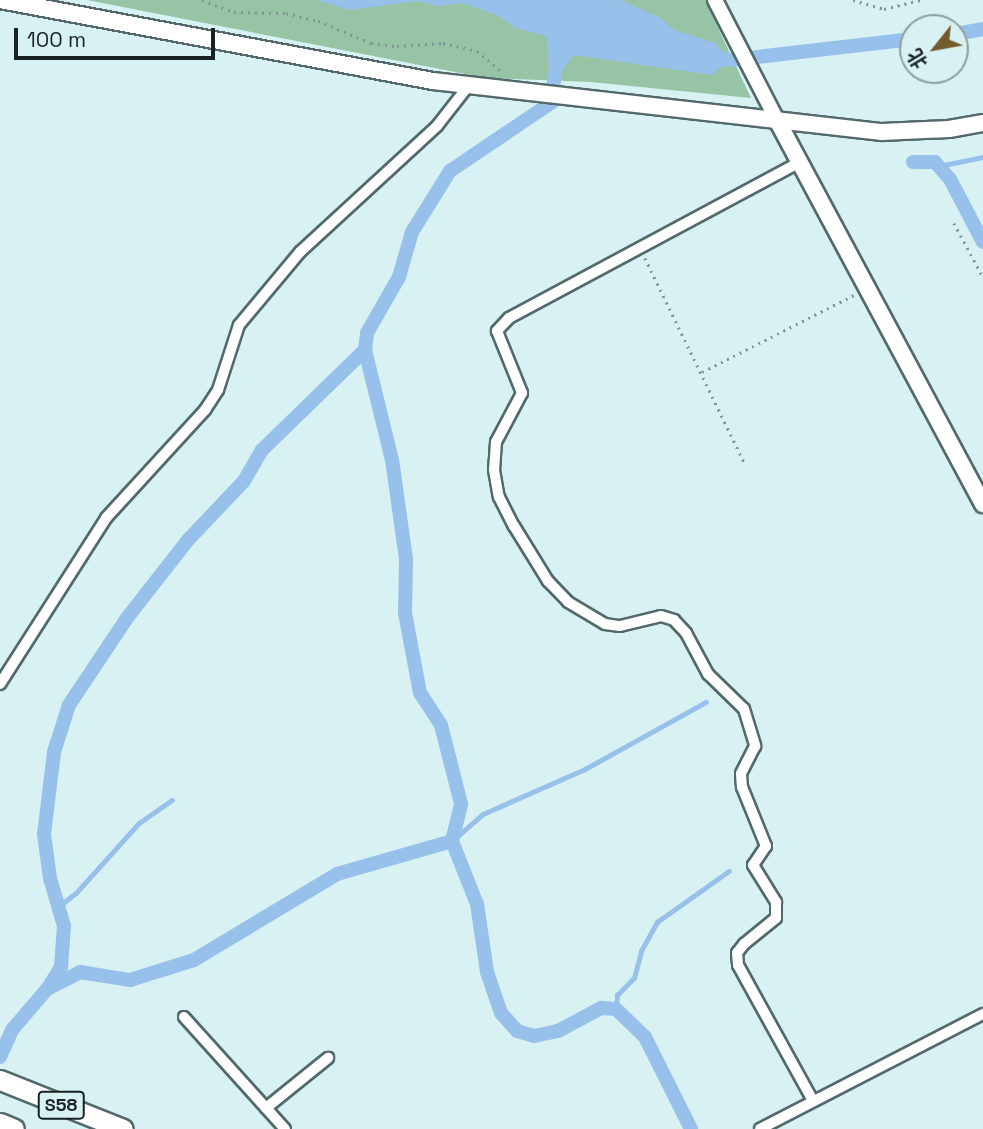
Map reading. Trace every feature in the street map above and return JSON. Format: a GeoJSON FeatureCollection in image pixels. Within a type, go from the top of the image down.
{"type":"FeatureCollection","features":[{"type":"Feature","properties":{"kind":"highway","name":"S58"},"geometry":{"type":"LineString","coordinates":[[0,1080],[122,1129]]}},
{"type":"Feature","properties":{"kind":"highway","name":"S58"},"geometry":{"type":"LineString","coordinates":[[0,1123],[14,1129]]}},
{"type":"Feature","properties":{"kind":"main road"},"geometry":{"type":"LineString","coordinates":[[0,0],[470,85],[882,132],[949,129],[983,122]]}},
{"type":"Feature","properties":{"kind":"main road"},"geometry":{"type":"LineString","coordinates":[[777,120],[869,287],[983,504]]}},
{"type":"Feature","properties":{"kind":"street"},"geometry":{"type":"LineString","coordinates":[[715,0],[777,120]]}},
{"type":"Feature","properties":{"kind":"street"},"geometry":{"type":"LineString","coordinates":[[0,684],[106,518],[205,410],[218,390],[239,325],[300,252],[437,125],[470,85]]}},
{"type":"Feature","properties":{"kind":"street"},"geometry":{"type":"LineString","coordinates":[[800,162],[509,318],[497,331],[522,393],[496,442],[494,470],[499,497],[548,581],[568,603],[612,625],[661,616],[674,620],[687,633],[708,674],[744,709],[755,747],[741,774],[742,787],[765,846],[753,866],[776,902],[776,918],[737,953],[738,965],[813,1101]]}},
{"type":"Feature","properties":{"kind":"street"},"geometry":{"type":"LineString","coordinates":[[760,1129],[983,1014]]}},
{"type":"Feature","properties":{"kind":"street"},"geometry":{"type":"LineString","coordinates":[[184,1017],[285,1129]]}},
{"type":"Feature","properties":{"kind":"street"},"geometry":{"type":"LineString","coordinates":[[267,1108],[328,1058]]}},
{"type":"Feature","properties":{"kind":"path"},"geometry":{"type":"LineString","coordinates":[[202,0],[234,12],[286,13],[318,20],[371,43],[397,46],[443,43],[477,51],[500,66],[511,90]]}},
{"type":"Feature","properties":{"kind":"path"},"geometry":{"type":"LineString","coordinates":[[853,0],[884,9],[921,0]]}},
{"type":"Feature","properties":{"kind":"path"},"geometry":{"type":"LineString","coordinates":[[954,223],[983,277]]}},
{"type":"Feature","properties":{"kind":"path"},"geometry":{"type":"LineString","coordinates":[[639,248],[746,466]]}},
{"type":"Feature","properties":{"kind":"path"},"geometry":{"type":"LineString","coordinates":[[702,372],[869,287]]}},
{"type":"Feature","properties":{"kind":"green space"},"geometry":{"type":"Polygon","coordinates":[[[87,0],[705,0],[751,98],[591,82],[486,78],[87,0]]]}},
{"type":"Feature","properties":{"kind":"water"},"geometry":{"type":"Polygon","coordinates":[[[316,0],[620,0],[659,17],[675,30],[715,43],[731,60],[712,75],[574,55],[563,69],[549,67],[546,36],[515,28],[499,16],[463,3],[438,6],[418,1],[350,10],[316,0]]]}},
{"type":"Feature","properties":{"kind":"waterway"},"geometry":{"type":"LineString","coordinates":[[969,32],[983,29]]}},
{"type":"Feature","properties":{"kind":"waterway"},"geometry":{"type":"LineString","coordinates":[[714,58],[731,60],[899,41]]}},
{"type":"Feature","properties":{"kind":"waterway"},"geometry":{"type":"LineString","coordinates":[[452,841],[461,804],[441,725],[420,693],[405,613],[406,559],[392,460],[365,350],[367,333],[399,277],[412,232],[450,171],[551,103],[558,52]]}},
{"type":"Feature","properties":{"kind":"waterway"},"geometry":{"type":"LineString","coordinates":[[939,166],[983,157]]}},
{"type":"Feature","properties":{"kind":"waterway"},"geometry":{"type":"LineString","coordinates":[[913,162],[935,162],[950,179],[983,242]]}},
{"type":"Feature","properties":{"kind":"waterway"},"geometry":{"type":"LineString","coordinates":[[48,988],[61,967],[64,926],[50,878],[44,834],[54,752],[69,705],[127,618],[188,540],[244,481],[262,450],[365,350]]}},
{"type":"Feature","properties":{"kind":"waterway"},"geometry":{"type":"LineString","coordinates":[[452,841],[483,814],[585,769],[706,702]]}},
{"type":"Feature","properties":{"kind":"waterway"},"geometry":{"type":"LineString","coordinates":[[57,901],[63,903],[76,893],[139,823],[172,800]]}},
{"type":"Feature","properties":{"kind":"waterway"},"geometry":{"type":"LineString","coordinates":[[0,1057],[12,1030],[47,989],[80,972],[130,980],[194,960],[337,874],[452,841],[477,904],[487,972],[501,1013],[517,1031],[534,1036],[558,1031],[601,1008],[616,1009],[645,1037],[691,1129]]}},
{"type":"Feature","properties":{"kind":"waterway"},"geometry":{"type":"LineString","coordinates":[[616,1009],[617,995],[634,978],[641,951],[657,922],[729,871]]}}]}
